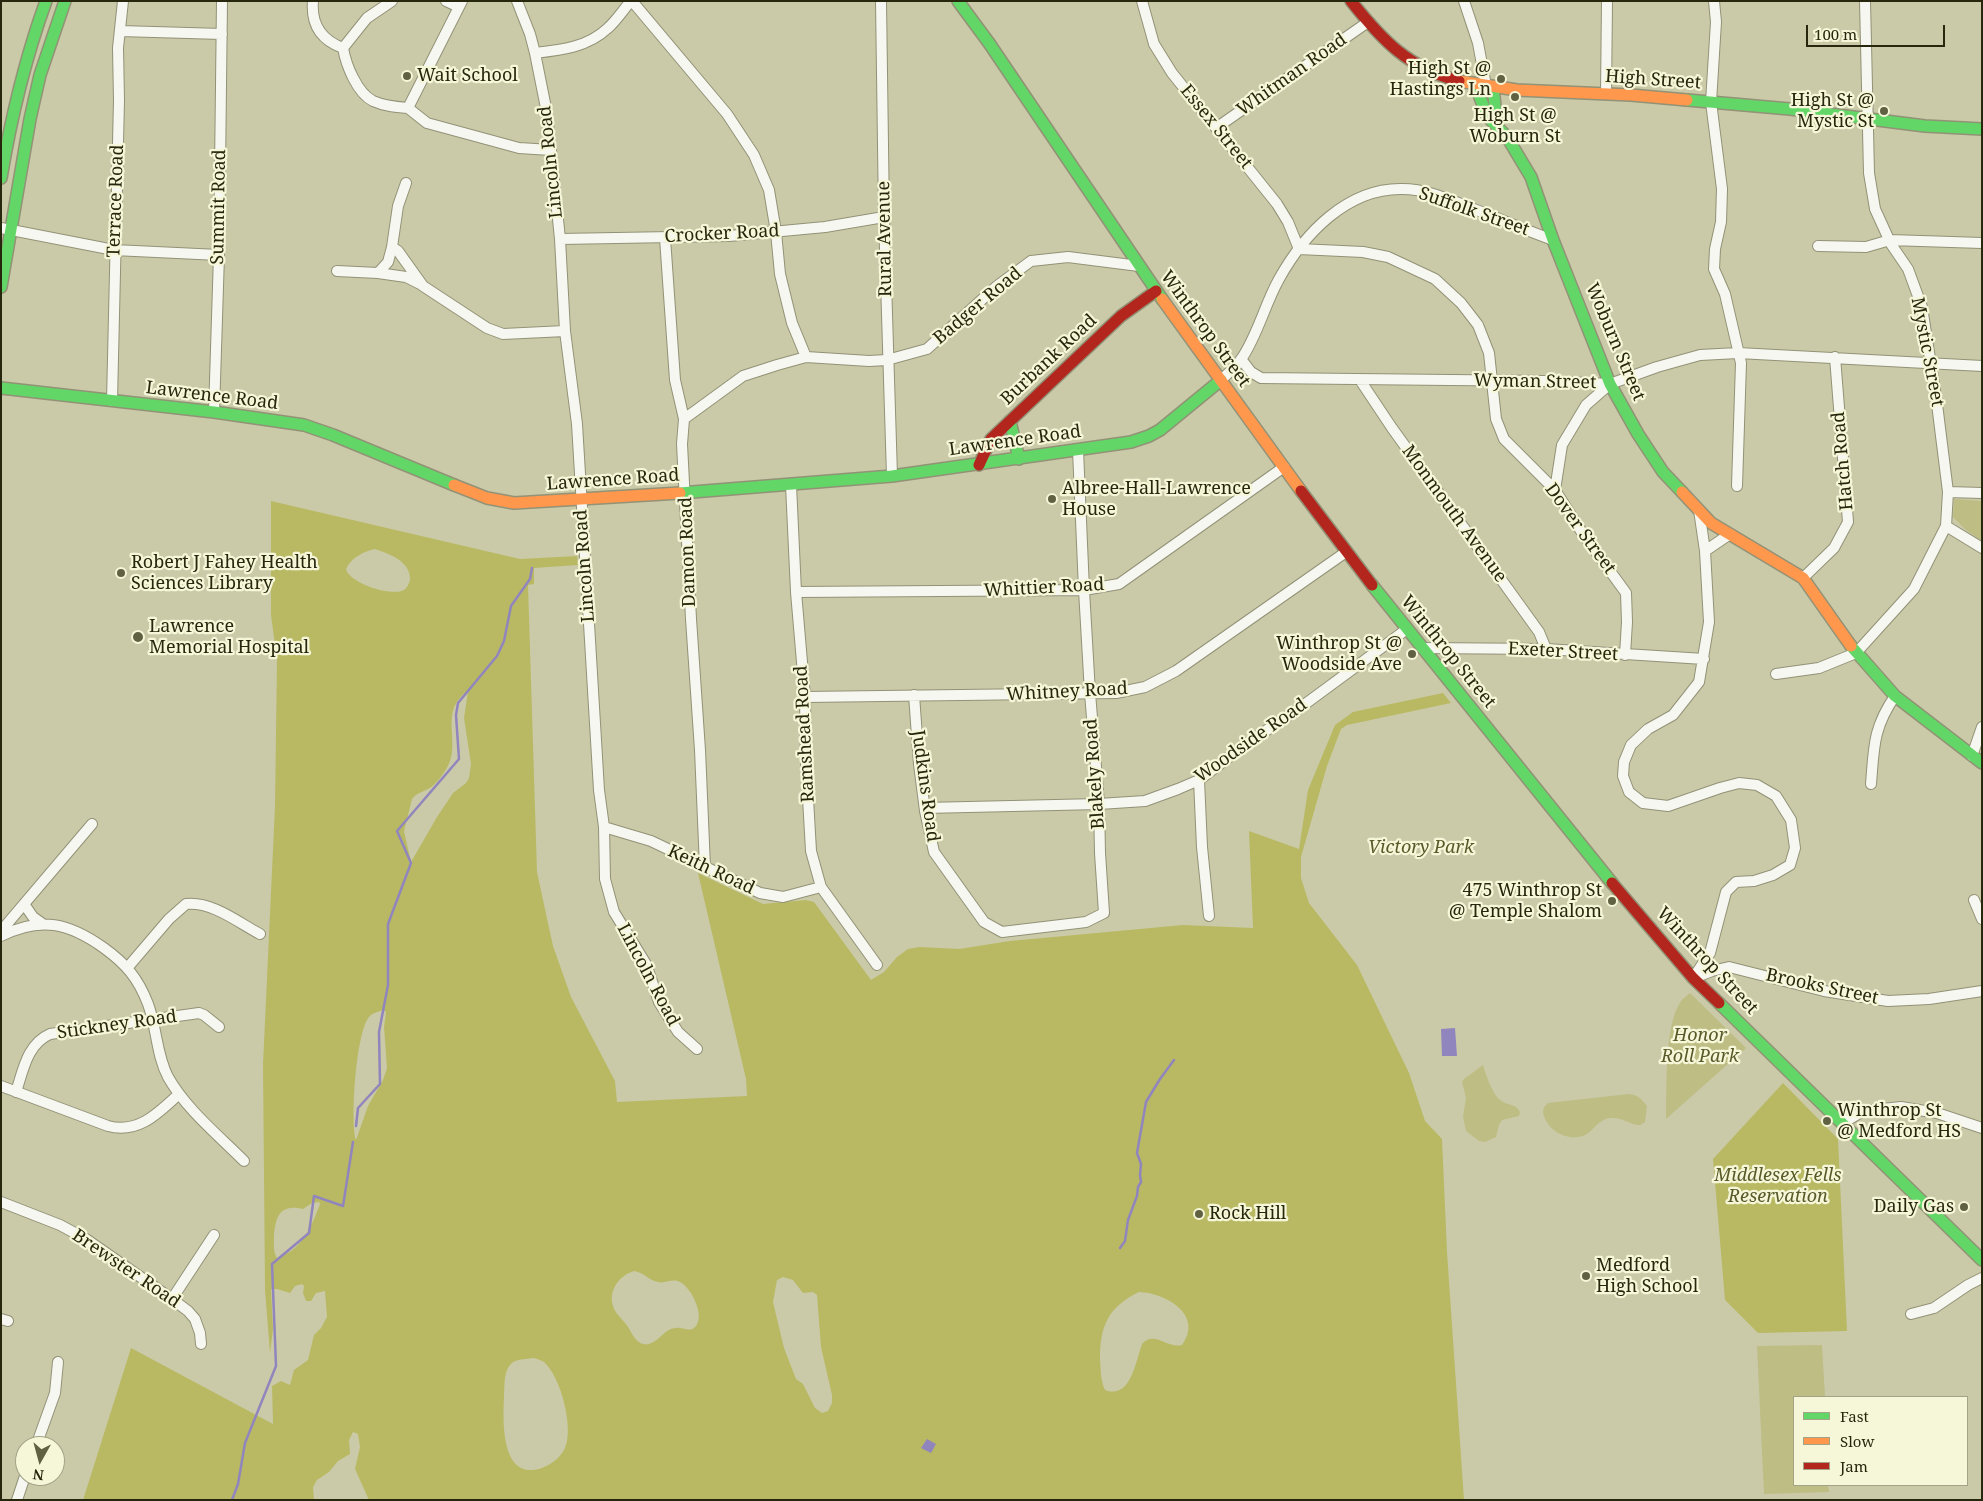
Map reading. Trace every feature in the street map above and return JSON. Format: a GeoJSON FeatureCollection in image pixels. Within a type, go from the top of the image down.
{"type":"FeatureCollection","features":[{"type":"Feature","properties":{"kind":"street"},"geometry":{"type":"LineString","coordinates":[[1,178],[22,74],[36,26],[46,1]]}},
{"type":"Feature","properties":{"kind":"street"},"geometry":{"type":"LineString","coordinates":[[1,287],[6,229],[40,75],[65,1]]}},
{"type":"Feature","properties":{"kind":"street","name":"Terrace Road"},"geometry":{"type":"LineString","coordinates":[[112,401],[120,31],[123,1]]}},
{"type":"Feature","properties":{"kind":"street","name":"Summit Road"},"geometry":{"type":"LineString","coordinates":[[214,412],[219,255],[222,1]]}},
{"type":"Feature","properties":{"kind":"street"},"geometry":{"type":"LineString","coordinates":[[313,1],[315,25],[327,40],[343,48]]}},
{"type":"Feature","properties":{"kind":"street"},"geometry":{"type":"LineString","coordinates":[[392,1],[367,18],[343,48],[345,59],[360,88],[370,98],[389,106],[408,108],[427,123],[519,148],[551,150]]}},
{"type":"Feature","properties":{"kind":"street"},"geometry":{"type":"LineString","coordinates":[[408,108],[461,4],[446,1]]}},
{"type":"Feature","properties":{"kind":"street","name":"Lincoln Road"},"geometry":{"type":"LineString","coordinates":[[517,1],[530,34],[546,108],[560,239],[565,331],[577,424],[599,790],[604,827],[605,879],[614,912],[646,964],[659,1002],[678,1032],[697,1050]]}},
{"type":"Feature","properties":{"kind":"street"},"geometry":{"type":"LineString","coordinates":[[535,53],[566,49],[595,38],[612,24],[632,1],[727,114],[754,155],[769,190],[780,274],[792,323],[806,356]]}},
{"type":"Feature","properties":{"kind":"street","name":"Rural Avenue"},"geometry":{"type":"LineString","coordinates":[[881,1],[887,360],[892,476]]}},
{"type":"Feature","properties":{"kind":"street","name":"Essex Street"},"geometry":{"type":"LineString","coordinates":[[1142,1],[1154,44],[1172,73],[1277,204],[1292,230],[1299,249]]}},
{"type":"Feature","properties":{"kind":"street","name":"High Street"},"geometry":{"type":"LineString","coordinates":[[1351,1],[1381,39],[1397,53],[1432,72],[1485,86],[1534,92],[1606,94],[1794,109],[1936,128],[1982,129]]}},
{"type":"Feature","properties":{"kind":"street"},"geometry":{"type":"LineString","coordinates":[[1464,1],[1478,43],[1485,86],[1497,126]]}},
{"type":"Feature","properties":{"kind":"street"},"geometry":{"type":"LineString","coordinates":[[1606,94],[1607,1]]}},
{"type":"Feature","properties":{"kind":"street"},"geometry":{"type":"LineString","coordinates":[[1714,1],[1716,22],[1711,102],[1722,189],[1721,222],[1715,249],[1714,269],[1725,294],[1734,326],[1741,363],[1737,486]]}},
{"type":"Feature","properties":{"kind":"street","name":"Mystic Street"},"geometry":{"type":"LineString","coordinates":[[1856,653],[1914,589],[1946,526],[1948,492],[1922,307],[1908,269],[1890,240],[1875,209],[1869,173],[1866,1]]}},
{"type":"Feature","properties":{"kind":"street","name":"Winthrop Street"},"geometry":{"type":"LineString","coordinates":[[960,2],[1156,291],[1346,552],[1610,881],[1694,978],[1982,1260]]}},
{"type":"Feature","properties":{"kind":"street","name":"Whitman Road"},"geometry":{"type":"LineString","coordinates":[[1216,128],[1368,22]]}},
{"type":"Feature","properties":{"kind":"street"},"geometry":{"type":"LineString","coordinates":[[120,31],[222,34]]}},
{"type":"Feature","properties":{"kind":"street","name":"Woburn Street"},"geometry":{"type":"LineString","coordinates":[[1485,86],[1487,116],[1519,155],[1531,177],[1553,240],[1610,384],[1638,434],[1663,472],[1711,523],[1803,578],[1856,653],[1895,696],[1977,759]]}},
{"type":"Feature","properties":{"kind":"street"},"geometry":{"type":"LineString","coordinates":[[378,272],[388,262],[398,206],[406,183]]}},
{"type":"Feature","properties":{"kind":"street","name":"Suffolk Street"},"geometry":{"type":"LineString","coordinates":[[1221,380],[1241,360],[1279,279],[1299,249],[1320,224],[1333,213],[1360,197],[1402,189],[1420,191],[1440,196],[1553,240]]}},
{"type":"Feature","properties":{"kind":"street","name":"Crocker Road"},"geometry":{"type":"LineString","coordinates":[[560,239],[665,238],[776,232],[884,218]]}},
{"type":"Feature","properties":{"kind":"street"},"geometry":{"type":"LineString","coordinates":[[6,229],[114,250],[219,255]]}},
{"type":"Feature","properties":{"kind":"street","name":"Damon Road"},"geometry":{"type":"LineString","coordinates":[[665,238],[675,380],[684,419],[682,444],[705,867]]}},
{"type":"Feature","properties":{"kind":"street"},"geometry":{"type":"LineString","coordinates":[[1818,246],[1866,247],[1890,240],[1982,243]]}},
{"type":"Feature","properties":{"kind":"street"},"geometry":{"type":"LineString","coordinates":[[392,247],[398,251],[423,286]]}},
{"type":"Feature","properties":{"kind":"street","name":"Dover Street"},"geometry":{"type":"LineString","coordinates":[[1299,249],[1363,252],[1388,257],[1435,279],[1461,303],[1478,325],[1489,353],[1496,419],[1504,440],[1555,490],[1581,531],[1626,593],[1625,654]]}},
{"type":"Feature","properties":{"kind":"street","name":"Badger Road"},"geometry":{"type":"LineString","coordinates":[[684,419],[743,376],[806,356],[869,361],[887,360],[927,349],[997,286],[1031,261],[1068,257],[1139,266]]}},
{"type":"Feature","properties":{"kind":"street"},"geometry":{"type":"LineString","coordinates":[[337,271],[378,272],[411,279],[487,328],[503,334],[565,331]]}},
{"type":"Feature","properties":{"kind":"street","name":"Burbank Road"},"geometry":{"type":"LineString","coordinates":[[979,465],[991,439],[1121,316],[1156,291]]}},
{"type":"Feature","properties":{"kind":"street","name":"Wyman Street"},"geometry":{"type":"LineString","coordinates":[[1241,360],[1251,372],[1262,378],[1610,384],[1657,367],[1700,355],[1738,353],[1982,366]]}},
{"type":"Feature","properties":{"kind":"street","name":"Hatch Road"},"geometry":{"type":"LineString","coordinates":[[1803,578],[1834,548],[1848,522],[1836,357]]}},
{"type":"Feature","properties":{"kind":"street","name":"Lawrence Road"},"geometry":{"type":"LineString","coordinates":[[1,388],[214,412],[304,425],[487,498],[514,503],[581,500],[892,476],[979,465],[1139,440],[1163,428],[1221,380]]}},
{"type":"Feature","properties":{"kind":"street","name":"Monmouth Avenue"},"geometry":{"type":"LineString","coordinates":[[1360,380],[1392,428],[1539,632],[1546,649]]}},
{"type":"Feature","properties":{"kind":"street"},"geometry":{"type":"LineString","coordinates":[[1555,490],[1562,445],[1586,405],[1610,384]]}},
{"type":"Feature","properties":{"kind":"street"},"geometry":{"type":"LineString","coordinates":[[1010,421],[1019,459]]}},
{"type":"Feature","properties":{"kind":"street","name":"Blakely Road"},"geometry":{"type":"LineString","coordinates":[[1078,450],[1084,590],[1099,804],[1104,913],[1098,916]]}},
{"type":"Feature","properties":{"kind":"street","name":"Whittier Road"},"geometry":{"type":"LineString","coordinates":[[796,592],[1084,590],[1119,584],[1284,467]]}},
{"type":"Feature","properties":{"kind":"street","name":"Ramshead Road"},"geometry":{"type":"LineString","coordinates":[[791,485],[796,592],[805,697],[806,763],[812,851],[821,888],[877,965]]}},
{"type":"Feature","properties":{"kind":"street"},"geometry":{"type":"LineString","coordinates":[[1948,492],[1982,493]]}},
{"type":"Feature","properties":{"kind":"street"},"geometry":{"type":"LineString","coordinates":[[1694,978],[1710,953],[1726,892],[1736,882],[1754,882],[1773,875],[1790,864],[1795,848],[1791,820],[1776,796],[1757,785],[1739,783],[1668,806],[1643,803],[1629,792],[1623,776],[1624,762],[1631,746],[1648,729],[1672,714],[1688,698],[1699,682],[1709,622],[1705,551],[1699,510]]}},
{"type":"Feature","properties":{"kind":"street"},"geometry":{"type":"LineString","coordinates":[[1946,526],[1982,548]]}},
{"type":"Feature","properties":{"kind":"street"},"geometry":{"type":"LineString","coordinates":[[1705,551],[1730,534]]}},
{"type":"Feature","properties":{"kind":"street","name":"Whitney Road"},"geometry":{"type":"LineString","coordinates":[[805,697],[1116,693],[1145,687],[1176,671],[1346,552]]}},
{"type":"Feature","properties":{"kind":"street","name":"Woodside Road"},"geometry":{"type":"LineString","coordinates":[[925,808],[1099,804],[1145,801],[1199,780],[1407,629]]}},
{"type":"Feature","properties":{"kind":"street","name":"Exeter Street"},"geometry":{"type":"LineString","coordinates":[[1422,648],[1546,649],[1704,659]]}},
{"type":"Feature","properties":{"kind":"street"},"geometry":{"type":"LineString","coordinates":[[1776,674],[1819,668],[1856,653]]}},
{"type":"Feature","properties":{"kind":"street","name":"Judkins Road"},"geometry":{"type":"LineString","coordinates":[[914,695],[919,764],[934,852],[984,922],[1002,932],[1086,922],[1098,916]]}},
{"type":"Feature","properties":{"kind":"street"},"geometry":{"type":"LineString","coordinates":[[1871,784],[1876,732],[1885,710],[1895,696]]}},
{"type":"Feature","properties":{"kind":"street"},"geometry":{"type":"LineString","coordinates":[[1977,759],[1982,727]]}},
{"type":"Feature","properties":{"kind":"street"},"geometry":{"type":"LineString","coordinates":[[1199,780],[1202,847],[1209,916]]}},
{"type":"Feature","properties":{"kind":"street"},"geometry":{"type":"LineString","coordinates":[[1,931],[92,824]]}},
{"type":"Feature","properties":{"kind":"street","name":"Keith Road"},"geometry":{"type":"LineString","coordinates":[[604,827],[651,841],[760,893],[783,897],[821,888]]}},
{"type":"Feature","properties":{"kind":"street"},"geometry":{"type":"LineString","coordinates":[[1974,900],[1982,919]]}},
{"type":"Feature","properties":{"kind":"street"},"geometry":{"type":"LineString","coordinates":[[24,904],[33,917],[43,924]]}},
{"type":"Feature","properties":{"kind":"street"},"geometry":{"type":"LineString","coordinates":[[128,967],[169,919],[186,904],[207,906],[260,934]]}},
{"type":"Feature","properties":{"kind":"street"},"geometry":{"type":"LineString","coordinates":[[1,936],[20,929],[43,924],[63,926],[79,931],[128,967],[140,986],[152,1019],[159,1054],[165,1070],[179,1094],[244,1161]]}},
{"type":"Feature","properties":{"kind":"street","name":"Brooks Street"},"geometry":{"type":"LineString","coordinates":[[1694,978],[1712,970],[1729,967],[1824,991],[1888,1001],[1982,991]]}},
{"type":"Feature","properties":{"kind":"street","name":"Stickney Road"},"geometry":{"type":"LineString","coordinates":[[16,1092],[31,1049],[43,1037],[57,1033],[198,1013],[219,1027]]}},
{"type":"Feature","properties":{"kind":"street"},"geometry":{"type":"LineString","coordinates":[[1,1086],[108,1126],[122,1128],[145,1123],[179,1094]]}},
{"type":"Feature","properties":{"kind":"street"},"geometry":{"type":"LineString","coordinates":[[1843,1123],[1863,1111],[1901,1107],[1937,1113],[1982,1128]]}},
{"type":"Feature","properties":{"kind":"street","name":"Brewster Road"},"geometry":{"type":"LineString","coordinates":[[1,1202],[60,1225],[86,1239],[172,1299],[194,1319],[200,1333],[201,1344]]}},
{"type":"Feature","properties":{"kind":"street"},"geometry":{"type":"LineString","coordinates":[[172,1299],[214,1235]]}},
{"type":"Feature","properties":{"kind":"street"},"geometry":{"type":"LineString","coordinates":[[1911,1314],[1934,1308],[1982,1278]]}},
{"type":"Feature","properties":{"kind":"street"},"geometry":{"type":"LineString","coordinates":[[39,1436],[54,1393],[58,1362]]}},
{"type":"Feature","properties":{"kind":"street"},"geometry":{"type":"LineString","coordinates":[[17,1500],[22,1486]]}},
{"type":"Feature","properties":{"kind":"green space"},"geometry":{"type":"Polygon","coordinates":[[[1954,499],[1982,501],[1982,541],[1966,530],[1953,517],[1954,499]]]}},
{"type":"Feature","properties":{"kind":"green space"},"geometry":{"type":"Polygon","coordinates":[[[271,501],[520,559],[577,556],[578,565],[534,568],[534,584],[528,585],[537,872],[553,946],[571,997],[615,1081],[617,1102],[747,1096],[746,1079],[698,873],[763,904],[806,900],[814,902],[871,980],[884,972],[897,957],[908,949],[919,947],[959,949],[1010,941],[1183,925],[1253,928],[1249,831],[1299,849],[1308,790],[1335,725],[1353,712],[1443,693],[1451,703],[1347,725],[1341,729],[1327,766],[1301,857],[1301,878],[1309,903],[1357,965],[1409,1073],[1425,1121],[1442,1139],[1447,1252],[1464,1500],[369,1500],[355,1469],[360,1447],[358,1434],[353,1432],[349,1440],[350,1454],[338,1461],[329,1472],[317,1480],[313,1487],[314,1500],[83,1500],[131,1348],[273,1424],[272,1386],[281,1381],[290,1385],[294,1370],[308,1360],[314,1335],[321,1328],[327,1317],[325,1291],[316,1293],[311,1301],[306,1301],[302,1284],[295,1286],[290,1293],[271,1289],[273,1329],[270,1353],[265,1290],[263,1064],[275,806],[277,660],[271,615],[271,501]],[[375,549],[354,558],[346,569],[354,579],[362,584],[390,592],[398,592],[406,588],[410,580],[407,568],[403,563],[375,549]],[[468,691],[459,699],[452,717],[452,747],[448,766],[434,785],[412,799],[404,831],[411,862],[453,793],[466,783],[469,778],[471,764],[464,718],[468,691]],[[383,1010],[373,1014],[364,1026],[355,1077],[354,1130],[356,1140],[368,1106],[383,1080],[387,1068],[384,1027],[386,1012],[383,1010]],[[319,1202],[312,1203],[303,1209],[289,1208],[284,1210],[278,1217],[274,1235],[274,1250],[277,1258],[291,1251],[305,1236],[320,1204],[319,1202]],[[634,1271],[624,1276],[616,1284],[612,1294],[613,1306],[640,1343],[652,1343],[671,1329],[692,1329],[698,1323],[698,1310],[693,1296],[680,1282],[658,1282],[634,1271]],[[783,1277],[777,1280],[773,1302],[784,1348],[796,1379],[803,1384],[815,1408],[822,1413],[828,1411],[832,1403],[832,1395],[821,1347],[817,1295],[813,1292],[803,1293],[793,1280],[783,1277]],[[1139,1292],[1120,1304],[1113,1311],[1104,1327],[1100,1347],[1103,1386],[1105,1390],[1114,1392],[1127,1384],[1135,1368],[1142,1344],[1147,1340],[1156,1339],[1177,1346],[1182,1345],[1188,1334],[1188,1324],[1185,1315],[1170,1301],[1160,1296],[1139,1292]],[[534,1358],[519,1360],[509,1366],[506,1374],[504,1419],[507,1446],[511,1458],[518,1466],[528,1470],[542,1468],[559,1457],[565,1448],[568,1428],[567,1416],[556,1379],[544,1362],[534,1358]]]}},
{"type":"Feature","properties":{"kind":"green space","name":"Honor Roll Park"},"geometry":{"type":"Polygon","coordinates":[[[1690,993],[1746,1048],[1666,1119],[1669,1041],[1672,1025],[1681,1001],[1690,993]]]}},
{"type":"Feature","properties":{"kind":"green space"},"geometry":{"type":"Polygon","coordinates":[[[1483,1065],[1497,1097],[1503,1102],[1516,1107],[1520,1112],[1519,1116],[1502,1120],[1496,1137],[1485,1142],[1479,1141],[1466,1131],[1463,1117],[1466,1098],[1462,1082],[1483,1065]]]}},
{"type":"Feature","properties":{"kind":"green space","name":"Middlesex Fells Reservation"},"geometry":{"type":"Polygon","coordinates":[[[1783,1083],[1838,1139],[1847,1331],[1758,1333],[1725,1300],[1713,1159],[1783,1083]]]}},
{"type":"Feature","properties":{"kind":"green space"},"geometry":{"type":"Polygon","coordinates":[[[1629,1094],[1639,1097],[1647,1106],[1645,1122],[1640,1125],[1611,1118],[1603,1120],[1585,1135],[1573,1137],[1555,1131],[1550,1127],[1543,1114],[1545,1105],[1548,1103],[1629,1094]]]}},
{"type":"Feature","properties":{"kind":"green space"},"geometry":{"type":"Polygon","coordinates":[[[1822,1345],[1825,1396],[1793,1396],[1793,1486],[1828,1486],[1829,1492],[1764,1494],[1757,1346],[1822,1345]]]}},
{"type":"Feature","properties":{"kind":"shaded area"},"geometry":{"type":"Polygon","coordinates":[[[1455,1028],[1457,1056],[1442,1056],[1441,1029],[1455,1028]]]}},
{"type":"Feature","properties":{"kind":"shaded area"},"geometry":{"type":"Polygon","coordinates":[[[927,1439],[936,1444],[931,1453],[921,1448],[927,1439]]]}},
{"type":"Feature","properties":{"kind":"waterway"},"geometry":{"type":"LineString","coordinates":[[356,1126],[358,1108],[380,1084],[379,1032],[388,985],[388,924],[411,863],[397,831],[459,759],[456,715],[458,703],[497,656],[504,641],[511,606],[530,579],[532,568]]}},
{"type":"Feature","properties":{"kind":"waterway"},"geometry":{"type":"LineString","coordinates":[[1120,1248],[1125,1241],[1128,1220],[1141,1182],[1141,1164],[1137,1153],[1146,1102],[1174,1060]]}},
{"type":"Feature","properties":{"kind":"waterway"},"geometry":{"type":"LineString","coordinates":[[232,1500],[238,1484],[245,1443],[276,1366],[272,1264],[309,1233],[314,1196],[343,1206],[353,1142]]}},
{"type":"Feature","properties":{"kind":"traffic: fast"},"geometry":{"type":"LineString","coordinates":[[1,178],[19,89],[46,1]]}},
{"type":"Feature","properties":{"kind":"traffic: fast"},"geometry":{"type":"LineString","coordinates":[[1,287],[30,119],[40,75],[65,1]]}},
{"type":"Feature","properties":{"kind":"traffic: fast"},"geometry":{"type":"LineString","coordinates":[[958,1],[989,43],[1162,299]]}},
{"type":"Feature","properties":{"kind":"traffic: fast"},"geometry":{"type":"LineString","coordinates":[[1475,84],[1487,116],[1507,137],[1531,177],[1553,240],[1610,384],[1638,434],[1663,472],[1682,492]]}},
{"type":"Feature","properties":{"kind":"traffic: fast"},"geometry":{"type":"LineString","coordinates":[[1493,87],[1497,126]]}},
{"type":"Feature","properties":{"kind":"traffic: fast"},"geometry":{"type":"LineString","coordinates":[[1687,100],[1790,109],[1925,126],[1982,129]]}},
{"type":"Feature","properties":{"kind":"traffic: fast"},"geometry":{"type":"LineString","coordinates":[[680,493],[892,476],[1131,442],[1160,430],[1221,380]]}},
{"type":"Feature","properties":{"kind":"traffic: fast"},"geometry":{"type":"LineString","coordinates":[[1,388],[214,412],[304,425],[454,485]]}},
{"type":"Feature","properties":{"kind":"traffic: fast"},"geometry":{"type":"LineString","coordinates":[[1010,421],[1019,459]]}},
{"type":"Feature","properties":{"kind":"traffic: fast"},"geometry":{"type":"LineString","coordinates":[[1372,585],[1612,883]]}},
{"type":"Feature","properties":{"kind":"traffic: fast"},"geometry":{"type":"LineString","coordinates":[[1851,646],[1895,696],[1982,763]]}},
{"type":"Feature","properties":{"kind":"traffic: fast"},"geometry":{"type":"LineString","coordinates":[[1719,1003],[1982,1260]]}},
{"type":"Feature","properties":{"kind":"traffic: slow"},"geometry":{"type":"LineString","coordinates":[[1459,81],[1517,90],[1631,95],[1687,100]]}},
{"type":"Feature","properties":{"kind":"traffic: slow"},"geometry":{"type":"LineString","coordinates":[[1162,299],[1301,491]]}},
{"type":"Feature","properties":{"kind":"traffic: slow"},"geometry":{"type":"LineString","coordinates":[[454,485],[487,498],[514,503],[680,493]]}},
{"type":"Feature","properties":{"kind":"traffic: slow"},"geometry":{"type":"LineString","coordinates":[[1682,492],[1711,523],[1803,578],[1851,646]]}},
{"type":"Feature","properties":{"kind":"traffic: jam"},"geometry":{"type":"LineString","coordinates":[[1351,1],[1385,40],[1398,51],[1425,68],[1459,81]]}},
{"type":"Feature","properties":{"kind":"traffic: jam"},"geometry":{"type":"LineString","coordinates":[[979,465],[991,439],[1121,316],[1156,291]]}},
{"type":"Feature","properties":{"kind":"traffic: jam"},"geometry":{"type":"LineString","coordinates":[[1301,491],[1372,585]]}},
{"type":"Feature","properties":{"kind":"traffic: jam"},"geometry":{"type":"LineString","coordinates":[[1612,883],[1693,978],[1719,1003]]}},
{"type":"Feature","properties":{"kind":"place","name":"Wait School"},"geometry":{"type":"Point","coordinates":[407,76]}},
{"type":"Feature","properties":{"kind":"place","name":"High St @ Hastings Ln"},"geometry":{"type":"Point","coordinates":[1501,79]}},
{"type":"Feature","properties":{"kind":"place","name":"High St @ Woburn St"},"geometry":{"type":"Point","coordinates":[1515,97]}},
{"type":"Feature","properties":{"kind":"place","name":"High St @ Mystic St"},"geometry":{"type":"Point","coordinates":[1884,111]}},
{"type":"Feature","properties":{"kind":"place","name":"Albree-Hall-Lawrence House"},"geometry":{"type":"Point","coordinates":[1052,499]}},
{"type":"Feature","properties":{"kind":"place","name":"Robert J Fahey Health Sciences Library"},"geometry":{"type":"Point","coordinates":[121,573]}},
{"type":"Feature","properties":{"kind":"place","name":"Lawrence Memorial Hospital"},"geometry":{"type":"Point","coordinates":[138,637]}},
{"type":"Feature","properties":{"kind":"place","name":"Winthrop St @ Woodside Ave"},"geometry":{"type":"Point","coordinates":[1412,654]}},
{"type":"Feature","properties":{"kind":"place","name":"475 Winthrop St @ Temple Shalom"},"geometry":{"type":"Point","coordinates":[1612,901]}},
{"type":"Feature","properties":{"kind":"place","name":"Winthrop St @ Medford HS"},"geometry":{"type":"Point","coordinates":[1827,1121]}},
{"type":"Feature","properties":{"kind":"place","name":"Daily Gas"},"geometry":{"type":"Point","coordinates":[1964,1207]}},
{"type":"Feature","properties":{"kind":"place","name":"Rock Hill"},"geometry":{"type":"Point","coordinates":[1199,1214]}},
{"type":"Feature","properties":{"kind":"place","name":"Medford High School"},"geometry":{"type":"Point","coordinates":[1586,1276]}},
{"type":"Feature","properties":{"kind":"park label","name":"Victory Park"},"geometry":{"type":"Point","coordinates":[1421,848]}}]}
